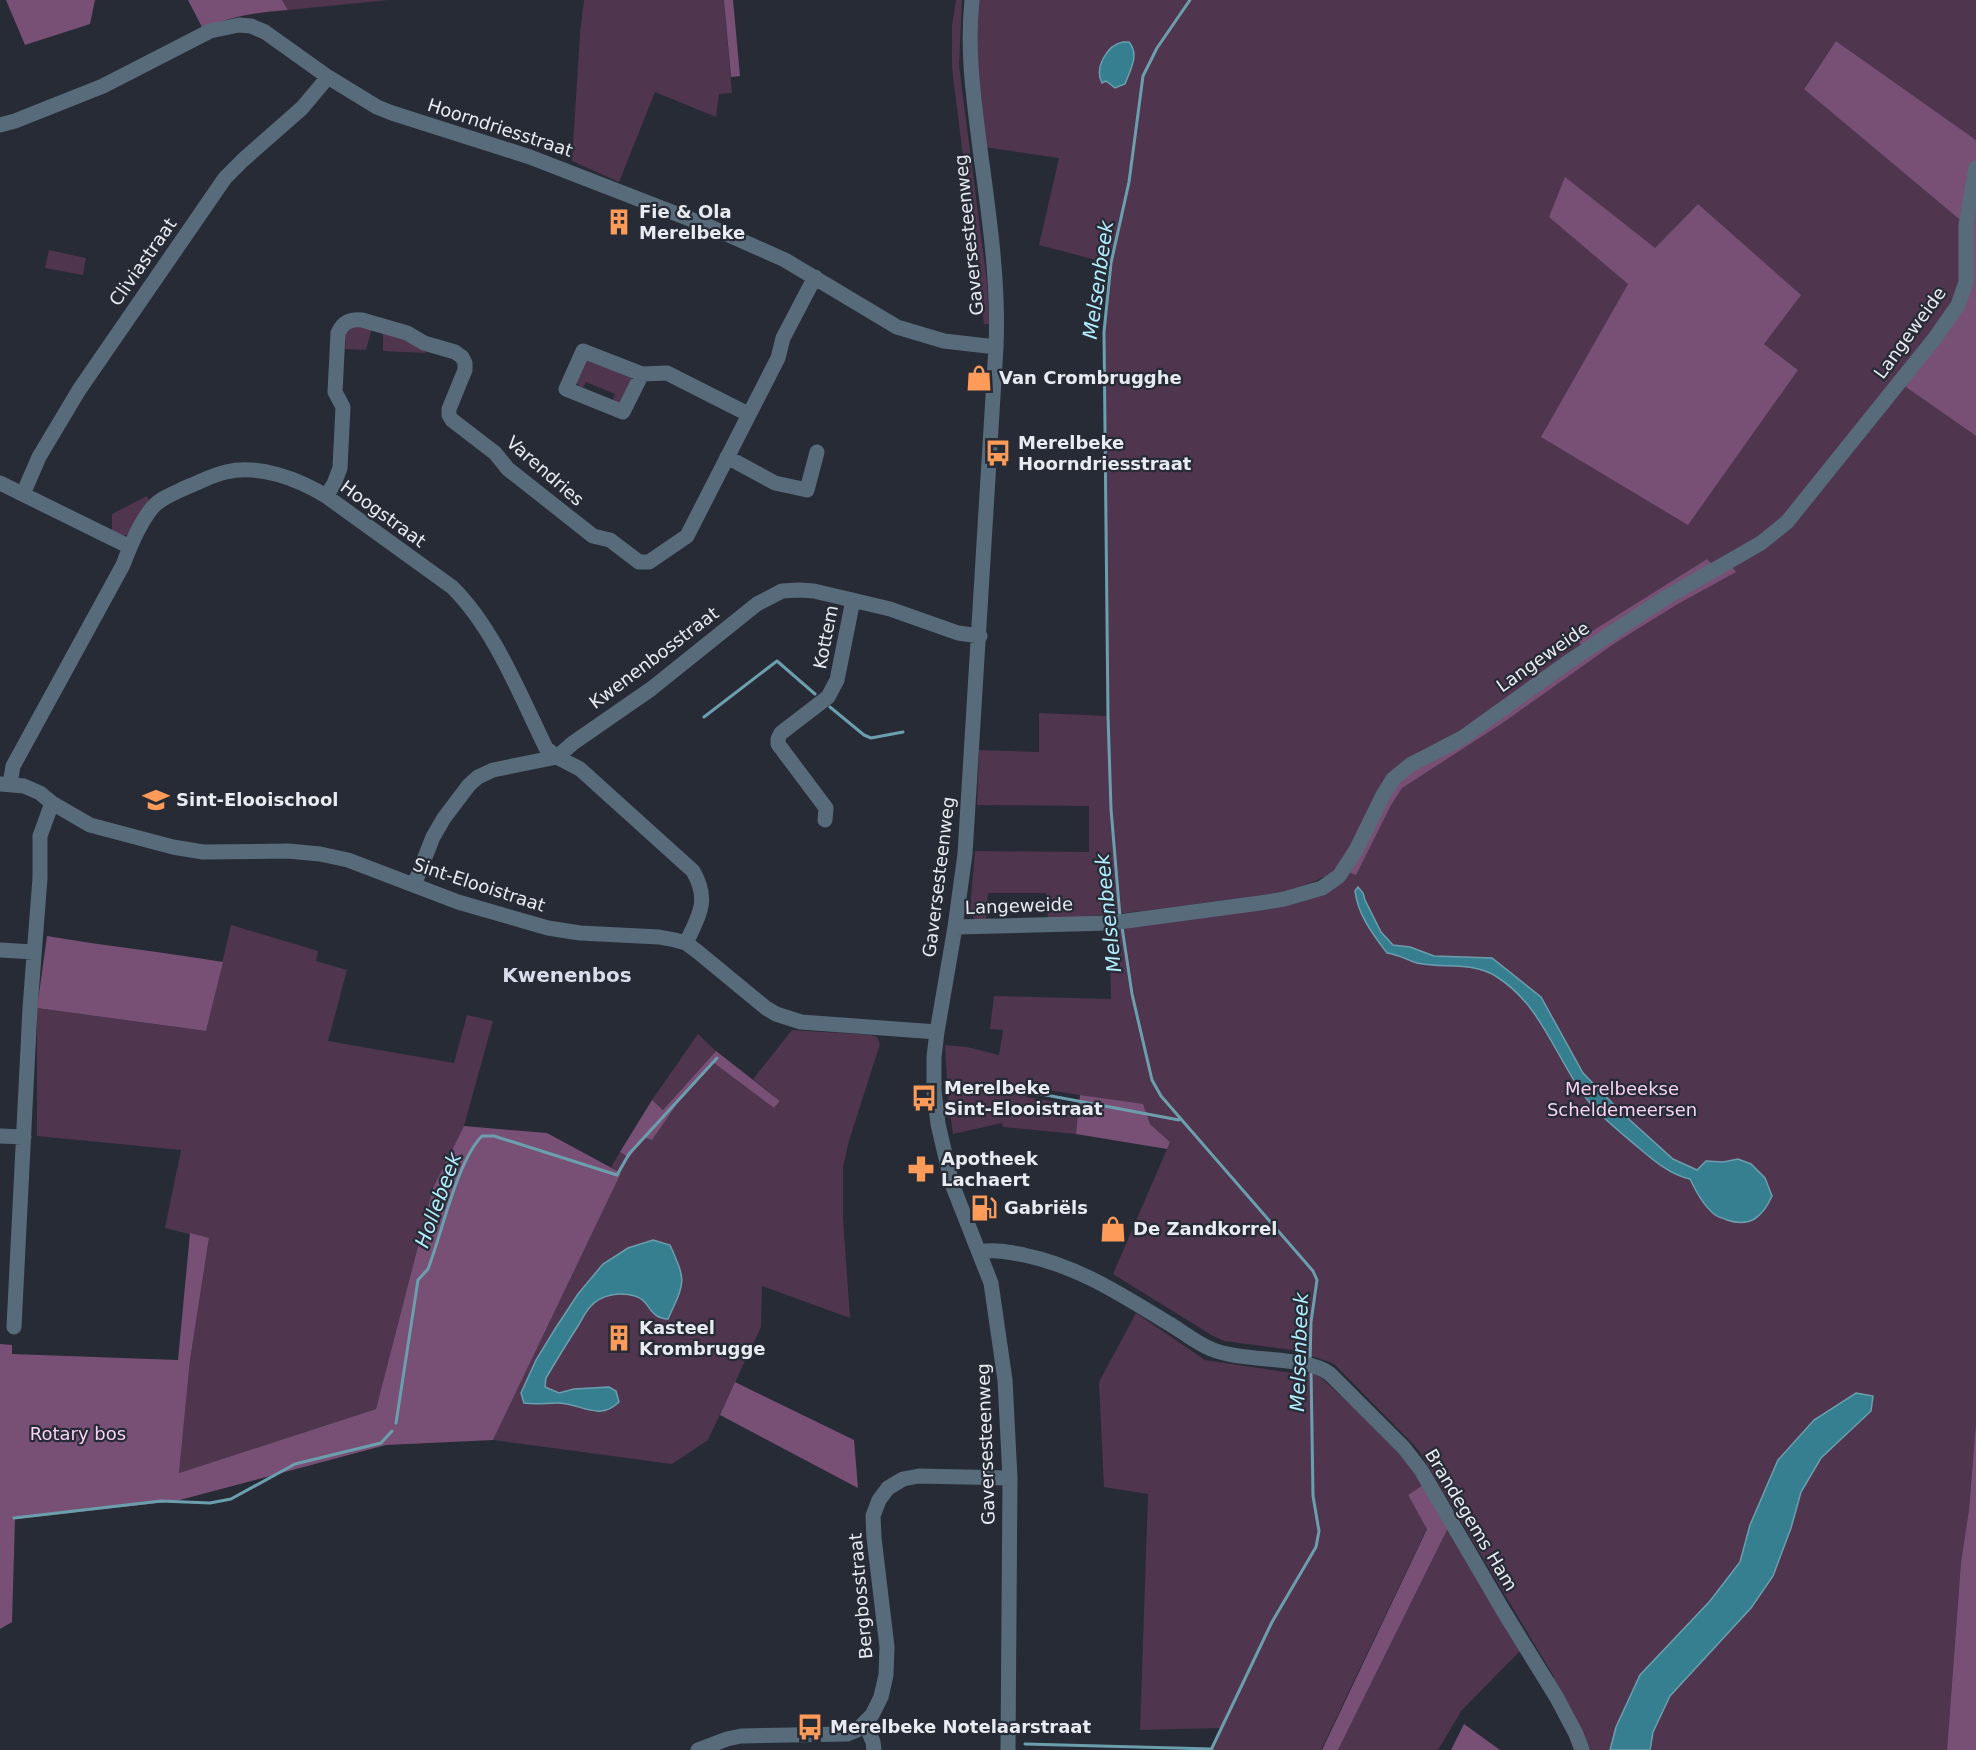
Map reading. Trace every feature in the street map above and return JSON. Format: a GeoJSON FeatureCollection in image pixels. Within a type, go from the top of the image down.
{"type":"FeatureCollection","features":[{"type":"Feature","properties":{"kind":"street","name":"Gaversesteenweg"},"geometry":{"type":"LineString","coordinates":[[972,0],[970,66],[995,266],[998,311],[965,854],[956,927],[937,1032],[934,1090],[938,1124],[952,1184],[991,1284],[998,1322],[1008,1410],[1010,1478],[1008,1750]]}},
{"type":"Feature","properties":{"kind":"street","name":"Hoorndriesstraat"},"geometry":{"type":"LineString","coordinates":[[0,125],[15,122],[59,105],[139,69],[210,31],[232,26],[250,26],[265,32],[328,77],[392,113],[577,174],[713,228],[785,260],[897,327],[944,341],[996,347]]}},
{"type":"Feature","properties":{"kind":"street","name":"Cliviastraat"},"geometry":{"type":"LineString","coordinates":[[23,494],[39,457],[79,390],[225,178],[302,108],[328,77]]}},
{"type":"Feature","properties":{"kind":"street","name":"Langeweide"},"geometry":{"type":"LineString","coordinates":[[956,927],[1131,920],[1260,903],[1310,892],[1330,883],[1339,876],[1356,850],[1393,779],[1410,765],[1462,738],[1568,662],[1665,598],[1761,543],[1787,522],[1935,338],[1958,305],[1966,282],[1966,225],[1976,168]]}},
{"type":"Feature","properties":{"kind":"street","name":"Varendries"},"geometry":{"type":"LineString","coordinates":[[326,496],[340,468],[343,407],[335,392],[338,333],[342,326],[354,319],[407,333],[424,343],[455,352],[462,357],[465,369],[449,409],[452,420],[495,453],[508,469],[593,536],[610,540],[639,562],[649,562],[687,536],[778,358],[783,338],[815,277]]}},
{"type":"Feature","properties":{"kind":"street"},"geometry":{"type":"LineString","coordinates":[[642,374],[623,412],[566,389],[583,351],[642,374],[667,373],[748,414]]}},
{"type":"Feature","properties":{"kind":"street"},"geometry":{"type":"LineString","coordinates":[[727,457],[775,483],[807,490],[817,452]]}},
{"type":"Feature","properties":{"kind":"street","name":"Hoogstraat"},"geometry":{"type":"LineString","coordinates":[[5,784],[153,506],[211,476],[227,471],[240,470],[284,476],[326,496],[452,587],[465,600],[486,630],[546,747],[557,757],[580,769],[693,871],[699,882],[703,901],[686,943]]}},
{"type":"Feature","properties":{"kind":"street"},"geometry":{"type":"LineString","coordinates":[[0,483],[130,547]]}},
{"type":"Feature","properties":{"kind":"street","name":"Kwenenbosstraat"},"geometry":{"type":"LineString","coordinates":[[414,885],[433,837],[444,818],[469,785],[478,777],[493,770],[557,757],[573,743],[651,689],[757,604],[782,591],[799,590],[853,600],[890,609],[958,633],[980,636]]}},
{"type":"Feature","properties":{"kind":"street","name":"Kottem"},"geometry":{"type":"LineString","coordinates":[[825,820],[826,808],[778,744],[778,739],[781,733],[828,697],[833,689],[837,680],[853,600]]}},
{"type":"Feature","properties":{"kind":"street","name":"Sint-Elooistraat"},"geometry":{"type":"LineString","coordinates":[[5,784],[24,786],[40,793],[52,803],[90,825],[173,847],[203,852],[288,851],[320,854],[348,860],[458,902],[548,928],[580,933],[659,937],[686,943],[776,1014],[801,1022],[937,1032]]}},
{"type":"Feature","properties":{"kind":"street"},"geometry":{"type":"LineString","coordinates":[[14,1327],[40,878],[40,837],[52,803]]}},
{"type":"Feature","properties":{"kind":"street"},"geometry":{"type":"LineString","coordinates":[[0,950],[34,952]]}},
{"type":"Feature","properties":{"kind":"street"},"geometry":{"type":"LineString","coordinates":[[0,1136],[24,1137]]}},
{"type":"Feature","properties":{"kind":"street","name":"Brandegems Ham"},"geometry":{"type":"LineString","coordinates":[[979,1252],[1004,1251],[1039,1258],[1082,1273],[1106,1285],[1211,1350],[1255,1359],[1310,1365],[1330,1374],[1412,1458],[1557,1698],[1572,1725],[1582,1750]]}},
{"type":"Feature","properties":{"kind":"street","name":"Bergbosstraat"},"geometry":{"type":"LineString","coordinates":[[865,1723],[881,1697],[886,1666],[887,1647],[873,1516],[879,1500],[888,1488],[903,1479],[919,1476],[1010,1478]]}},
{"type":"Feature","properties":{"kind":"street"},"geometry":{"type":"LineString","coordinates":[[698,1750],[741,1736],[847,1734],[865,1723],[874,1750]]}},
{"type":"Feature","properties":{"kind":"green space"},"geometry":{"type":"Polygon","coordinates":[[[6,0],[95,0],[90,24],[25,45],[6,0]]]}},
{"type":"Feature","properties":{"kind":"green space"},"geometry":{"type":"Polygon","coordinates":[[[188,0],[282,0],[288,10],[245,15],[203,29],[188,0]]]}},
{"type":"Feature","properties":{"kind":"green space"},"geometry":{"type":"Polygon","coordinates":[[[282,0],[388,0],[288,10],[282,0]]]}},
{"type":"Feature","properties":{"kind":"green space"},"geometry":{"type":"Polygon","coordinates":[[[584,0],[724,0],[732,93],[719,94],[716,117],[655,92],[619,182],[572,161],[584,0]]]}},
{"type":"Feature","properties":{"kind":"green space"},"geometry":{"type":"Polygon","coordinates":[[[724,0],[733,0],[740,76],[731,77],[724,0]]]}},
{"type":"Feature","properties":{"kind":"green space"},"geometry":{"type":"Polygon","coordinates":[[[956,0],[962,0],[959,66],[987,282],[989,324],[984,324],[952,68],[952,26],[956,0]]]}},
{"type":"Feature","properties":{"kind":"green space"},"geometry":{"type":"Polygon","coordinates":[[[979,0],[1976,0],[1976,140],[1836,41],[1804,88],[1965,224],[1964,263],[1952,309],[1776,526],[1713,565],[1707,559],[1579,640],[1583,648],[1453,737],[1412,757],[1341,867],[1310,883],[1277,892],[1149,910],[1068,918],[1048,919],[1046,893],[988,893],[986,919],[974,919],[970,909],[975,851],[1089,852],[1089,806],[977,805],[979,750],[1039,752],[1039,713],[1108,716],[1104,332],[1111,264],[1039,245],[1059,158],[984,147],[978,74],[979,0]],[[1698,204],[1655,248],[1628,284],[1542,437],[1798,370],[1764,344],[1698,204]]]}},
{"type":"Feature","properties":{"kind":"green space"},"geometry":{"type":"Polygon","coordinates":[[[1836,41],[1976,140],[1976,436],[1896,380],[1961,289],[1965,224],[1804,89],[1836,41]]]}},
{"type":"Feature","properties":{"kind":"green space"},"geometry":{"type":"Polygon","coordinates":[[[1565,177],[1655,248],[1698,204],[1801,295],[1764,344],[1798,370],[1688,525],[1541,437],[1628,284],[1549,217],[1565,177]]]}},
{"type":"Feature","properties":{"kind":"green space"},"geometry":{"type":"Polygon","coordinates":[[[49,250],[86,258],[83,275],[45,268],[49,250]]]}},
{"type":"Feature","properties":{"kind":"green space"},"geometry":{"type":"Polygon","coordinates":[[[350,325],[372,328],[366,350],[345,349],[346,340],[342,337],[350,325]]]}},
{"type":"Feature","properties":{"kind":"green space"},"geometry":{"type":"Polygon","coordinates":[[[383,333],[408,338],[407,341],[425,350],[425,353],[383,351],[383,333]]]}},
{"type":"Feature","properties":{"kind":"green space"},"geometry":{"type":"Polygon","coordinates":[[[585,360],[631,376],[632,380],[621,402],[612,402],[615,394],[586,382],[582,389],[576,382],[585,360]]]}},
{"type":"Feature","properties":{"kind":"green space","name":"Merelbeekse Scheldemeersen"},"geometry":{"type":"Polygon","coordinates":[[[1901,383],[1976,436],[1976,1422],[1969,1511],[1961,1562],[1947,1750],[1585,1750],[1551,1682],[1554,1677],[1419,1451],[1334,1364],[1292,1350],[1224,1341],[1113,1274],[1170,1142],[1150,1124],[1143,1105],[1029,1087],[1026,1097],[1051,1101],[1079,1111],[1076,1134],[1003,1127],[1002,1123],[953,1134],[945,1045],[967,1047],[999,1055],[1003,1030],[990,1029],[994,996],[1111,999],[1109,931],[1330,890],[1396,783],[1777,537],[1901,383]]]}},
{"type":"Feature","properties":{"kind":"green space"},"geometry":{"type":"Polygon","coordinates":[[[147,496],[150,503],[127,535],[122,536],[112,532],[112,514],[147,496]]]}},
{"type":"Feature","properties":{"kind":"green space"},"geometry":{"type":"Polygon","coordinates":[[[1707,559],[1713,565],[1583,648],[1578,640],[1707,559]]]}},
{"type":"Feature","properties":{"kind":"green space"},"geometry":{"type":"Polygon","coordinates":[[[1732,567],[1736,572],[1676,605],[1615,643],[1501,724],[1402,788],[1356,875],[1348,872],[1396,783],[1668,601],[1732,567]]]}},
{"type":"Feature","properties":{"kind":"green space"},"geometry":{"type":"Polygon","coordinates":[[[231,925],[318,951],[316,961],[347,970],[328,1041],[454,1063],[467,1015],[493,1021],[464,1126],[433,1188],[376,1409],[179,1473],[190,1360],[209,1239],[165,1228],[181,1150],[37,1136],[37,1008],[206,1031],[231,925]]]}},
{"type":"Feature","properties":{"kind":"green space"},"geometry":{"type":"Polygon","coordinates":[[[47,936],[223,962],[206,1031],[37,1008],[47,936]]]}},
{"type":"Feature","properties":{"kind":"green space"},"geometry":{"type":"Polygon","coordinates":[[[792,1030],[871,1035],[877,1037],[880,1044],[843,1167],[843,1218],[850,1318],[762,1286],[761,1327],[708,1440],[672,1464],[493,1440],[621,1173],[611,1167],[620,1152],[629,1158],[643,1136],[652,1140],[677,1104],[714,1063],[774,1108],[780,1101],[753,1079],[792,1030]]]}},
{"type":"Feature","properties":{"kind":"green space"},"geometry":{"type":"Polygon","coordinates":[[[698,1034],[716,1051],[663,1110],[652,1100],[698,1034]]]}},
{"type":"Feature","properties":{"kind":"green space"},"geometry":{"type":"Polygon","coordinates":[[[716,1051],[780,1101],[774,1108],[714,1063],[677,1104],[652,1140],[643,1137],[629,1158],[620,1152],[652,1100],[663,1110],[716,1051]]]}},
{"type":"Feature","properties":{"kind":"green space"},"geometry":{"type":"Polygon","coordinates":[[[1080,1095],[1143,1104],[1150,1124],[1170,1142],[1167,1149],[1076,1134],[1080,1095]]]}},
{"type":"Feature","properties":{"kind":"green space","name":"Rotary bos"},"geometry":{"type":"Polygon","coordinates":[[[464,1126],[547,1133],[621,1173],[493,1440],[386,1445],[176,1501],[15,1519],[12,1622],[0,1629],[0,1344],[12,1345],[12,1354],[178,1360],[190,1233],[209,1238],[190,1360],[179,1473],[376,1409],[433,1188],[464,1126]]]}},
{"type":"Feature","properties":{"kind":"green space"},"geometry":{"type":"Polygon","coordinates":[[[1136,1313],[1205,1360],[1299,1374],[1317,1374],[1390,1441],[1423,1485],[1408,1495],[1427,1528],[1321,1750],[1211,1750],[1221,1728],[1140,1730],[1148,1494],[1104,1487],[1099,1382],[1136,1313]]]}},
{"type":"Feature","properties":{"kind":"green space"},"geometry":{"type":"Polygon","coordinates":[[[735,1382],[854,1440],[858,1488],[720,1415],[735,1382]]]}},
{"type":"Feature","properties":{"kind":"green space"},"geometry":{"type":"Polygon","coordinates":[[[1976,1422],[1976,1750],[1947,1750],[1961,1562],[1969,1510],[1976,1422]]]}},
{"type":"Feature","properties":{"kind":"green space"},"geometry":{"type":"Polygon","coordinates":[[[1423,1485],[1448,1528],[1338,1750],[1322,1750],[1427,1529],[1408,1495],[1423,1485]]]}},
{"type":"Feature","properties":{"kind":"green space"},"geometry":{"type":"Polygon","coordinates":[[[1448,1528],[1521,1650],[1462,1710],[1438,1750],[1338,1750],[1448,1528]]]}},
{"type":"Feature","properties":{"kind":"green space"},"geometry":{"type":"Polygon","coordinates":[[[1464,1724],[1500,1750],[1451,1750],[1464,1724]]]}},
{"type":"Feature","properties":{"kind":"water"},"geometry":{"type":"Polygon","coordinates":[[[1123,42],[1129,42],[1132,47],[1133,63],[1125,84],[1115,88],[1106,81],[1102,83],[1101,64],[1107,52],[1123,42]]]}},
{"type":"Feature","properties":{"kind":"water"},"geometry":{"type":"Polygon","coordinates":[[[1358,887],[1381,932],[1393,945],[1410,947],[1434,956],[1492,958],[1541,997],[1583,1073],[1621,1112],[1673,1159],[1697,1170],[1706,1161],[1723,1162],[1738,1159],[1751,1164],[1765,1178],[1772,1196],[1765,1209],[1755,1218],[1743,1222],[1727,1220],[1715,1215],[1703,1202],[1690,1179],[1669,1171],[1595,1109],[1573,1079],[1536,1016],[1512,988],[1497,977],[1478,969],[1427,965],[1387,953],[1362,916],[1355,891],[1358,887]]]}},
{"type":"Feature","properties":{"kind":"water"},"geometry":{"type":"Polygon","coordinates":[[[653,1240],[670,1245],[681,1275],[681,1289],[668,1319],[657,1316],[640,1298],[635,1296],[617,1294],[600,1299],[586,1313],[546,1378],[545,1387],[559,1393],[574,1389],[609,1387],[616,1391],[619,1402],[604,1411],[557,1403],[524,1403],[521,1393],[536,1360],[578,1294],[603,1264],[628,1248],[653,1240]]]}},
{"type":"Feature","properties":{"kind":"water"},"geometry":{"type":"Polygon","coordinates":[[[1856,1393],[1873,1396],[1871,1411],[1821,1458],[1801,1492],[1791,1528],[1773,1576],[1751,1608],[1670,1696],[1653,1732],[1650,1750],[1610,1750],[1616,1727],[1640,1675],[1710,1601],[1740,1562],[1750,1525],[1778,1460],[1814,1420],[1856,1393]]]}},
{"type":"Feature","properties":{"kind":"waterway","name":"Melsenbeek"},"geometry":{"type":"LineString","coordinates":[[1120,917],[1111,809],[1108,716],[1104,332],[1111,263],[1129,182],[1143,76],[1157,48],[1190,0]]}},
{"type":"Feature","properties":{"kind":"waterway"},"geometry":{"type":"LineString","coordinates":[[704,717],[777,661],[815,694]]}},
{"type":"Feature","properties":{"kind":"waterway"},"geometry":{"type":"LineString","coordinates":[[830,707],[864,735],[871,738],[903,732]]}},
{"type":"Feature","properties":{"kind":"waterway","name":"Melsenbeek"},"geometry":{"type":"LineString","coordinates":[[1122,927],[1132,994],[1152,1080],[1161,1096],[1313,1271],[1317,1280],[1311,1322],[1310,1361]]}},
{"type":"Feature","properties":{"kind":"waterway","name":"Hollebeek"},"geometry":{"type":"LineString","coordinates":[[396,1423],[418,1280],[428,1269],[465,1162],[482,1136],[494,1136],[617,1175],[629,1154],[717,1058]]}},
{"type":"Feature","properties":{"kind":"waterway"},"geometry":{"type":"LineString","coordinates":[[1030,1092],[1179,1120]]}},
{"type":"Feature","properties":{"kind":"waterway","name":"Melsenbeek"},"geometry":{"type":"LineString","coordinates":[[1211,1750],[1272,1622],[1316,1547],[1319,1531],[1313,1496],[1311,1370]]}},
{"type":"Feature","properties":{"kind":"waterway","name":"Hollebeek"},"geometry":{"type":"LineString","coordinates":[[14,1518],[161,1501],[210,1503],[231,1499],[295,1464],[381,1443],[392,1431]]}},
{"type":"Feature","properties":{"kind":"waterway"},"geometry":{"type":"LineString","coordinates":[[1025,1744],[1212,1749]]}},
{"type":"Feature","properties":{"kind":"place","name":"Fie & Ola Merelbeke"},"geometry":{"type":"Point","coordinates":[619,222]}},
{"type":"Feature","properties":{"kind":"place","name":"Van Crombrugghe"},"geometry":{"type":"Point","coordinates":[979,378]}},
{"type":"Feature","properties":{"kind":"place","name":"Merelbeke Hoorndriesstraat"},"geometry":{"type":"Point","coordinates":[998,453]}},
{"type":"Feature","properties":{"kind":"place","name":"Sint-Elooischool"},"geometry":{"type":"Point","coordinates":[156,800]}},
{"type":"Feature","properties":{"kind":"place","name":"Merelbeke Sint-Elooistraat"},"geometry":{"type":"Point","coordinates":[924,1098]}},
{"type":"Feature","properties":{"kind":"place","name":"Apotheek Lachaert"},"geometry":{"type":"Point","coordinates":[921,1169]}},
{"type":"Feature","properties":{"kind":"place","name":"Gabriëls"},"geometry":{"type":"Point","coordinates":[984,1208]}},
{"type":"Feature","properties":{"kind":"place","name":"De Zandkorrel"},"geometry":{"type":"Point","coordinates":[1113,1229]}},
{"type":"Feature","properties":{"kind":"place","name":"Kasteel Krombrugge"},"geometry":{"type":"Point","coordinates":[619,1338]}},
{"type":"Feature","properties":{"kind":"place","name":"Merelbeke Notelaarstraat"},"geometry":{"type":"Point","coordinates":[810,1727]}},
{"type":"Feature","properties":{"kind":"district","name":"Kwenenbos"},"geometry":{"type":"Point","coordinates":[567,975]}}]}
